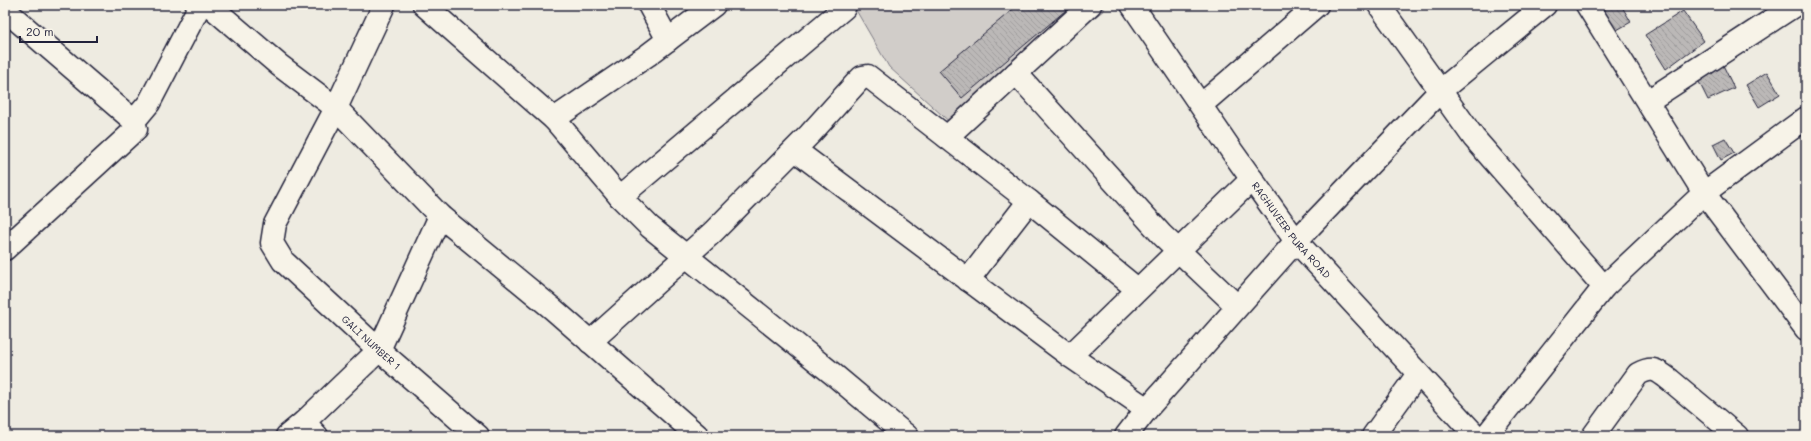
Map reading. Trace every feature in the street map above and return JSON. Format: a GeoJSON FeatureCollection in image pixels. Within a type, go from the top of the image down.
{"type":"FeatureCollection","features":[{"type":"Feature","properties":{"kind":"street"},"geometry":{"type":"LineString","coordinates":[[134,121],[150,103],[200,5]]}},
{"type":"Feature","properties":{"kind":"street"},"geometry":{"type":"LineString","coordinates":[[209,5],[279,65],[336,108],[440,216],[590,342],[698,436]]}},
{"type":"Feature","properties":{"kind":"street"},"geometry":{"type":"LineString","coordinates":[[336,108],[384,5]]}},
{"type":"Feature","properties":{"kind":"street"},"geometry":{"type":"LineString","coordinates":[[424,5],[554,119],[620,197],[650,227],[834,374],[907,436]]}},
{"type":"Feature","properties":{"kind":"street"},"geometry":{"type":"LineString","coordinates":[[649,5],[668,40]]}},
{"type":"Feature","properties":{"kind":"street"},"geometry":{"type":"LineString","coordinates":[[554,119],[668,40],[714,5]]}},
{"type":"Feature","properties":{"kind":"street"},"geometry":{"type":"LineString","coordinates":[[947,137],[1090,5]]}},
{"type":"Feature","properties":{"kind":"street","name":"RAGHUVEER PURA ROAD"},"geometry":{"type":"LineString","coordinates":[[1132,5],[1296,241],[1476,436]]}},
{"type":"Feature","properties":{"kind":"street"},"geometry":{"type":"LineString","coordinates":[[1201,105],[1317,5]]}},
{"type":"Feature","properties":{"kind":"street"},"geometry":{"type":"LineString","coordinates":[[1126,436],[1147,409],[1296,241],[1440,91],[1545,5]]}},
{"type":"Feature","properties":{"kind":"street"},"geometry":{"type":"LineString","coordinates":[[1587,5],[1704,193],[1806,328]]}},
{"type":"Feature","properties":{"kind":"street"},"geometry":{"type":"LineString","coordinates":[[1648,102],[1795,5]]}},
{"type":"Feature","properties":{"kind":"street"},"geometry":{"type":"LineString","coordinates":[[5,7],[134,121],[136,129],[5,249]]}},
{"type":"Feature","properties":{"kind":"street"},"geometry":{"type":"LineString","coordinates":[[620,197],[844,8]]}},
{"type":"Feature","properties":{"kind":"street"},"geometry":{"type":"LineString","coordinates":[[1388,8],[1440,91],[1474,138],[1604,287]]}},
{"type":"Feature","properties":{"kind":"street"},"geometry":{"type":"LineString","coordinates":[[1016,73],[1178,251],[1237,306]]}},
{"type":"Feature","properties":{"kind":"street"},"geometry":{"type":"LineString","coordinates":[[590,342],[686,257],[795,150],[858,81],[865,76],[868,76],[1029,201],[1137,289]]}},
{"type":"Feature","properties":{"kind":"street","name":"GALI NUMBER 1"},"geometry":{"type":"LineString","coordinates":[[336,108],[275,224],[272,243],[283,261],[379,350],[478,436]]}},
{"type":"Feature","properties":{"kind":"street"},"geometry":{"type":"LineString","coordinates":[[1486,436],[1604,287],[1704,193],[1806,118]]}},
{"type":"Feature","properties":{"kind":"street"},"geometry":{"type":"LineString","coordinates":[[795,150],[1070,356],[1147,409]]}},
{"type":"Feature","properties":{"kind":"street"},"geometry":{"type":"LineString","coordinates":[[1070,356],[1137,289],[1252,179]]}},
{"type":"Feature","properties":{"kind":"street"},"geometry":{"type":"LineString","coordinates":[[968,280],[1029,201]]}},
{"type":"Feature","properties":{"kind":"street"},"geometry":{"type":"LineString","coordinates":[[287,436],[310,429],[379,350],[440,216]]}},
{"type":"Feature","properties":{"kind":"street"},"geometry":{"type":"LineString","coordinates":[[1593,436],[1638,374],[1648,369],[1659,371],[1665,375],[1737,436]]}},
{"type":"Feature","properties":{"kind":"street"},"geometry":{"type":"LineString","coordinates":[[1373,436],[1418,374]]}},
{"type":"Feature","properties":{"kind":"shaded area"},"geometry":{"type":"Polygon","coordinates":[[[853,5],[1100,5],[1104,10],[954,126],[889,67],[853,5]]]}},
{"type":"Feature","properties":{"kind":"building"},"geometry":{"type":"Polygon","coordinates":[[[1018,5],[1072,5],[962,98],[939,71],[1018,5]]]}},
{"type":"Feature","properties":{"kind":"building"},"geometry":{"type":"Polygon","coordinates":[[[1591,5],[1621,5],[1631,22],[1608,35],[1591,5]]]}},
{"type":"Feature","properties":{"kind":"building"},"geometry":{"type":"Polygon","coordinates":[[[1683,11],[1704,41],[1666,69],[1645,35],[1683,11]]]}},
{"type":"Feature","properties":{"kind":"building"},"geometry":{"type":"Polygon","coordinates":[[[1722,63],[1734,88],[1708,100],[1696,76],[1722,63]]]}},
{"type":"Feature","properties":{"kind":"building"},"geometry":{"type":"Polygon","coordinates":[[[1767,72],[1780,94],[1759,107],[1746,85],[1767,72]]]}},
{"type":"Feature","properties":{"kind":"building"},"geometry":{"type":"Polygon","coordinates":[[[1725,138],[1734,153],[1721,160],[1713,144],[1725,138]]]}}]}
